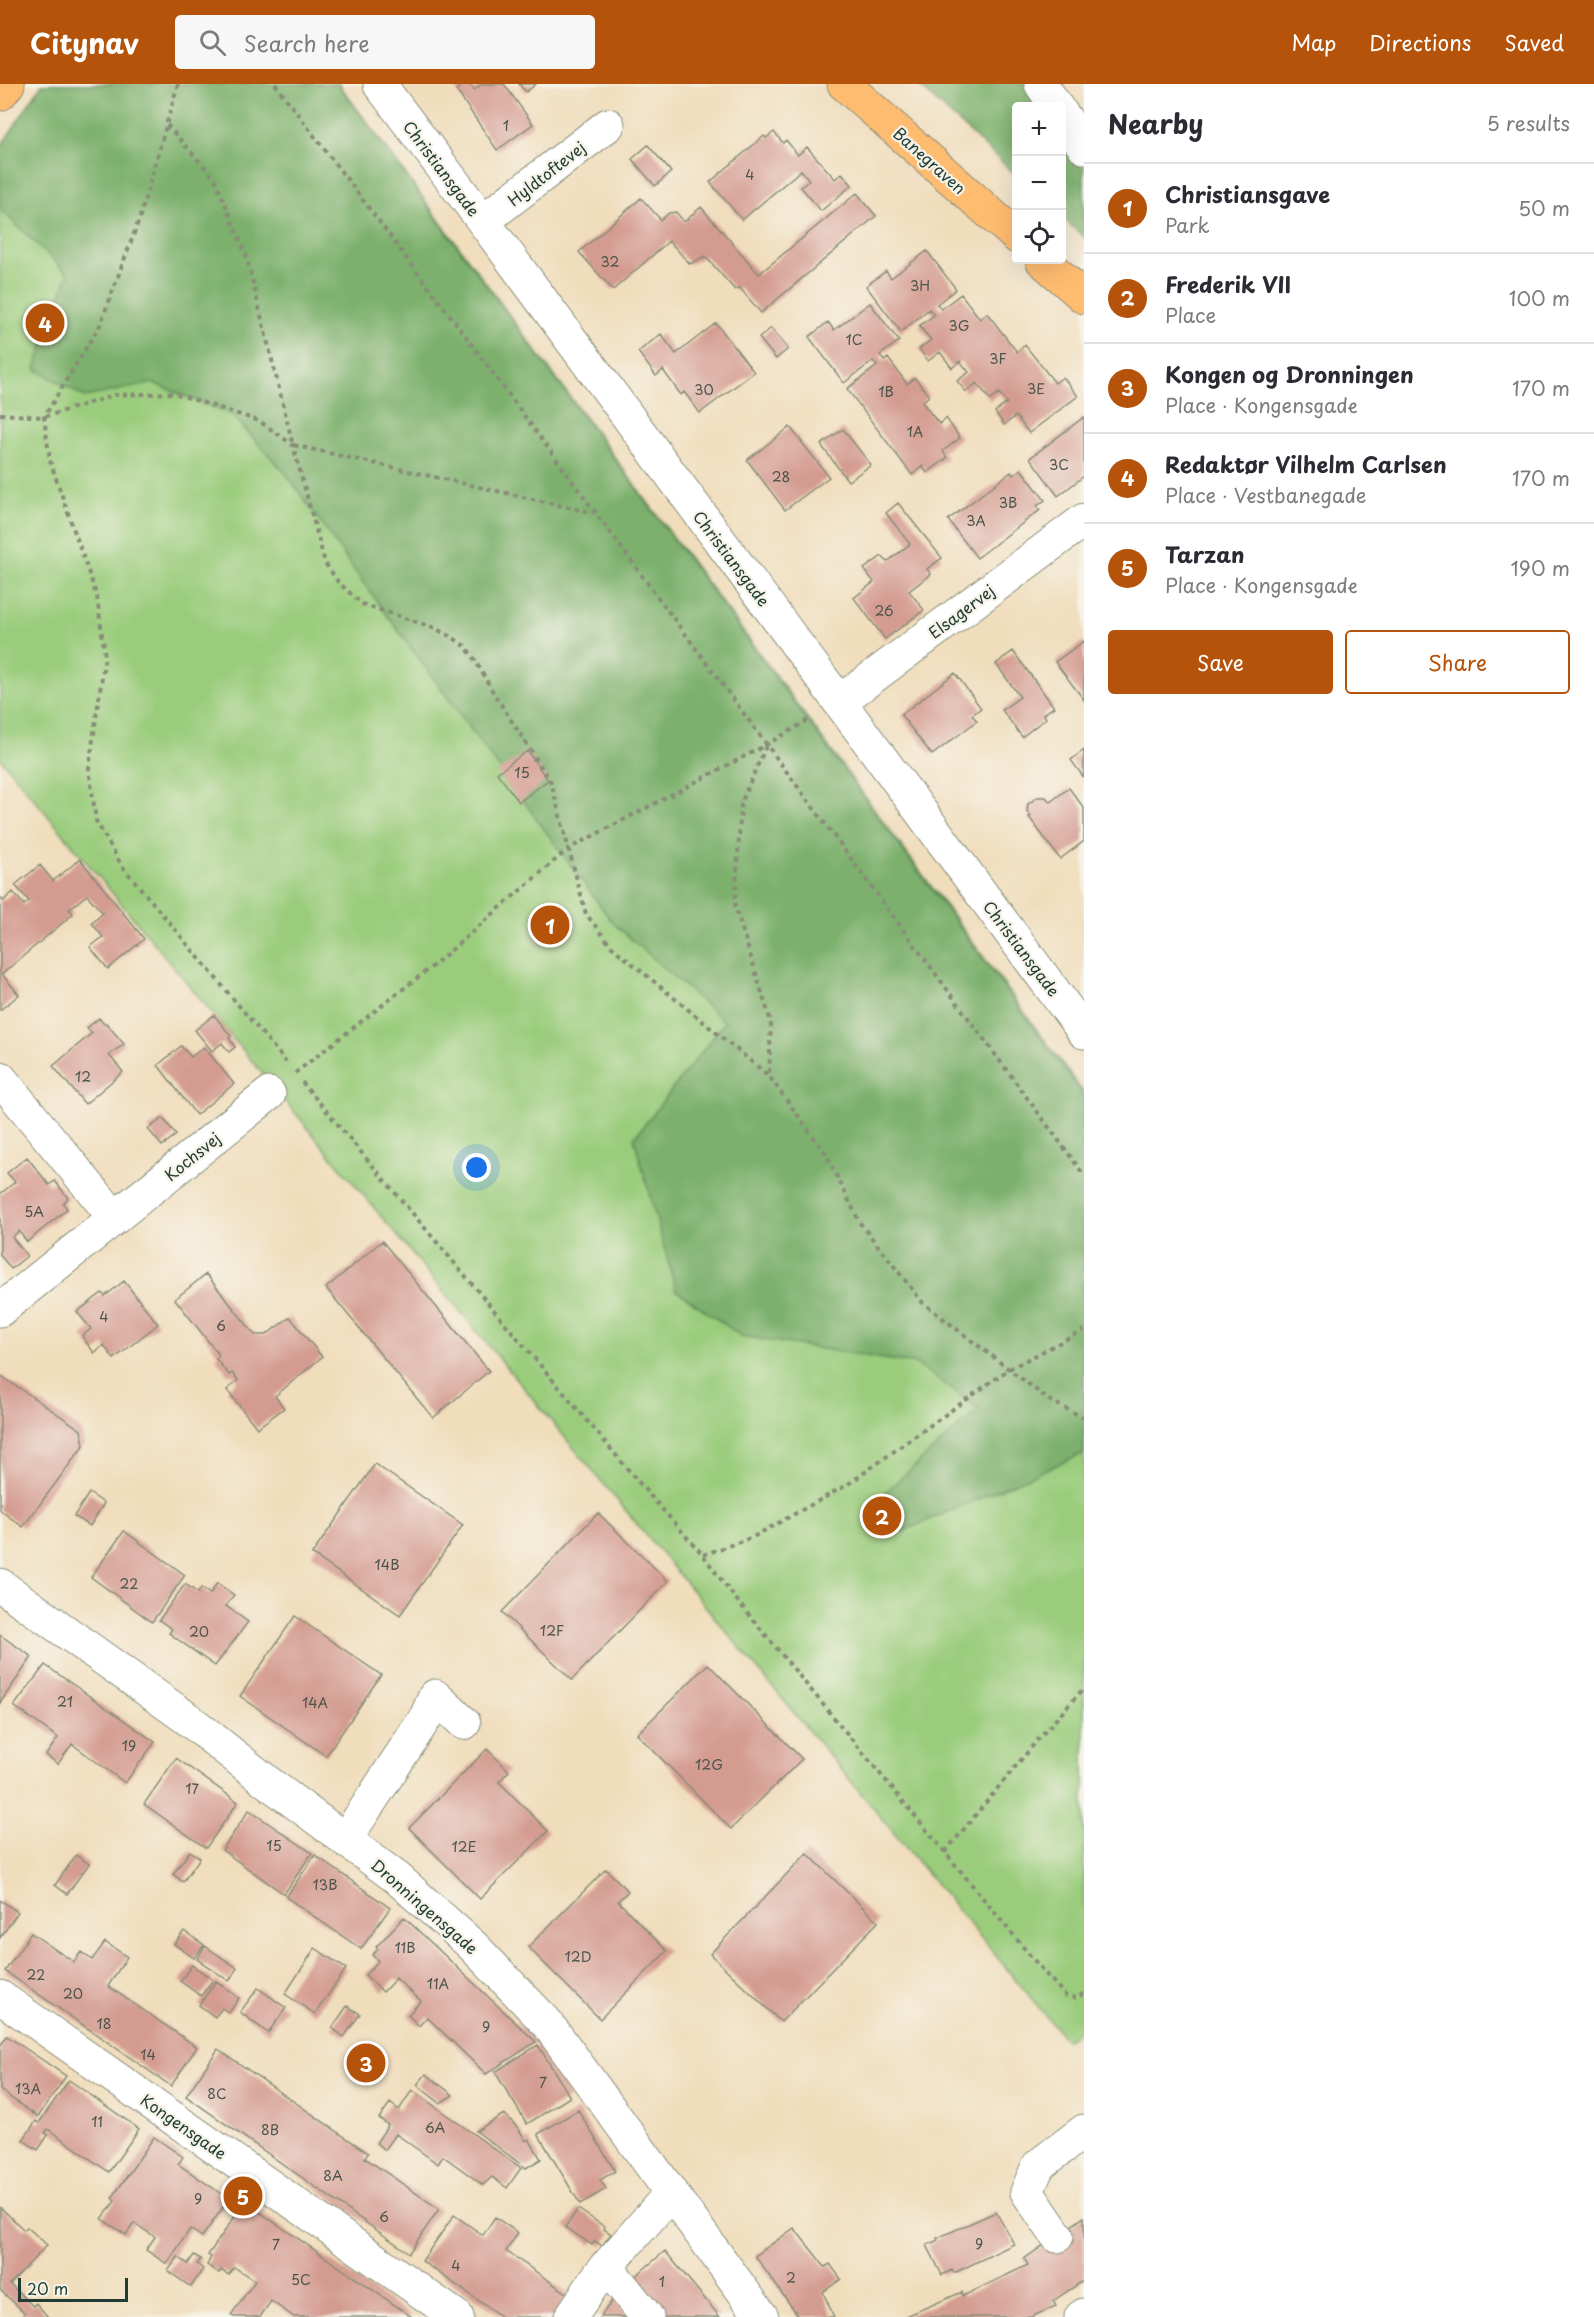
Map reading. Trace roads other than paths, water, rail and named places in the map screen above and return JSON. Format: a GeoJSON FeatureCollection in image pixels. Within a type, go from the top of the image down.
{"type":"FeatureCollection","features":[{"type":"Feature","properties":{"kind":"main road"},"geometry":{"type":"LineString","coordinates":[[0,94],[8,84]]}},
{"type":"Feature","properties":{"kind":"main road","name":"Banegraven"},"geometry":{"type":"LineString","coordinates":[[844,84],[1012,233]]}},
{"type":"Feature","properties":{"kind":"main road"},"geometry":{"type":"LineString","coordinates":[[1047,264],[1084,297]]}},
{"type":"Feature","properties":{"kind":"street"},"geometry":{"type":"LineString","coordinates":[[1041,84],[1053,102]]}},
{"type":"Feature","properties":{"kind":"street","name":"Christiansgade"},"geometry":{"type":"LineString","coordinates":[[380,85],[1084,1032]]}},
{"type":"Feature","properties":{"kind":"street"},"geometry":{"type":"LineString","coordinates":[[1066,120],[1084,147]]}},
{"type":"Feature","properties":{"kind":"street","name":"Hyldtoftevej"},"geometry":{"type":"LineString","coordinates":[[483,221],[608,125]]}},
{"type":"Feature","properties":{"kind":"street","name":"Elsagervej"},"geometry":{"type":"LineString","coordinates":[[839,702],[1084,520]]}},
{"type":"Feature","properties":{"kind":"street"},"geometry":{"type":"LineString","coordinates":[[0,1078],[115,1218]]}},
{"type":"Feature","properties":{"kind":"street","name":"Kochsvej"},"geometry":{"type":"LineString","coordinates":[[0,1310],[268,1094]]}},
{"type":"Feature","properties":{"kind":"street","name":"Dronningensgade"},"geometry":{"type":"LineString","coordinates":[[0,1585],[188,1719],[266,1781],[397,1878],[473,1946],[547,2023],[762,2317]]}},
{"type":"Feature","properties":{"kind":"street"},"geometry":{"type":"LineString","coordinates":[[345,1840],[426,1717],[435,1696],[464,1724]]}},
{"type":"Feature","properties":{"kind":"street","name":"Kongensgade"},"geometry":{"type":"LineString","coordinates":[[0,1997],[457,2317]]}},
{"type":"Feature","properties":{"kind":"street"},"geometry":{"type":"LineString","coordinates":[[1057,2236],[1027,2192],[1038,2166],[1084,2131]]}},
{"type":"Feature","properties":{"kind":"street"},"geometry":{"type":"LineString","coordinates":[[571,2317],[606,2266],[671,2193]]}},
{"type":"Feature","properties":{"kind":"street"},"geometry":{"type":"LineString","coordinates":[[606,2266],[647,2317]]}},
{"type":"Feature","properties":{"kind":"place","name":"Redaktør Vilhelm Carlsen"},"geometry":{"type":"Point","coordinates":[45,323]}},
{"type":"Feature","properties":{"kind":"place","name":"Christiansgave"},"geometry":{"type":"Point","coordinates":[550,925]}},
{"type":"Feature","properties":{"kind":"place","name":"Frederik VII"},"geometry":{"type":"Point","coordinates":[882,1516]}},
{"type":"Feature","properties":{"kind":"place","name":"Kongen og Dronningen"},"geometry":{"type":"Point","coordinates":[366,2063]}},
{"type":"Feature","properties":{"kind":"place","name":"Tarzan"},"geometry":{"type":"Point","coordinates":[243,2196]}}]}
